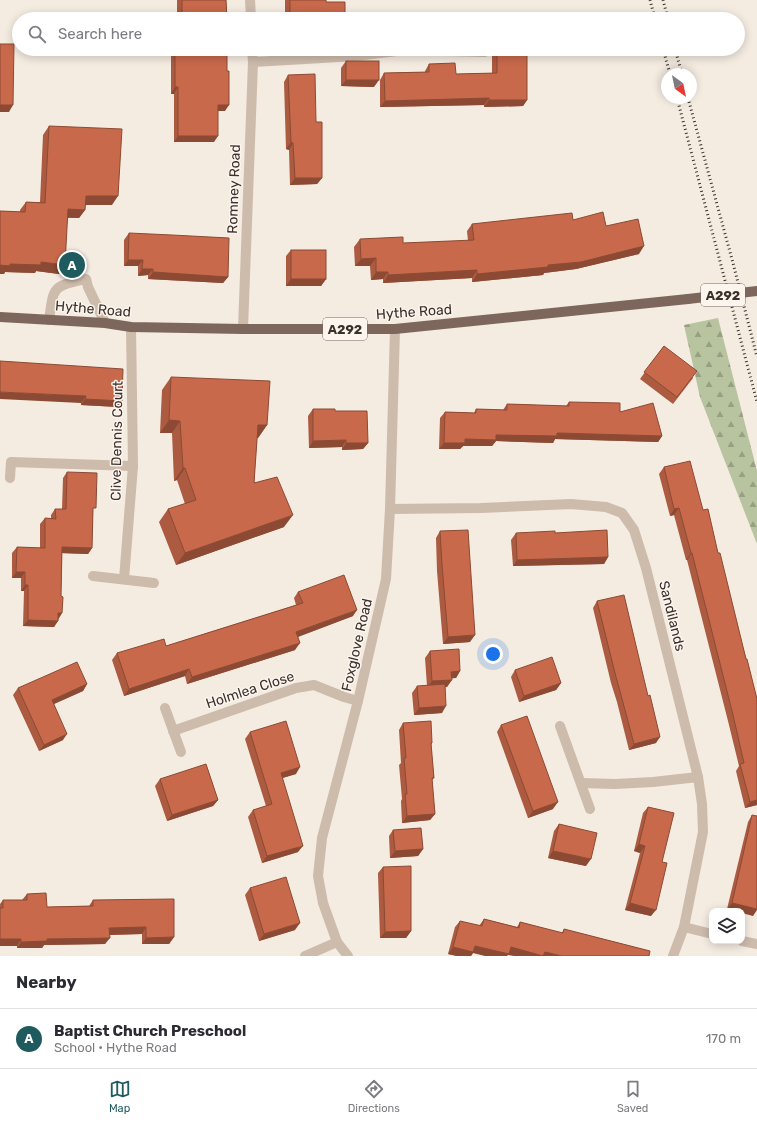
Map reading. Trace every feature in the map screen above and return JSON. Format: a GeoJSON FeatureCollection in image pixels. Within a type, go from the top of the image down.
{"type":"FeatureCollection","features":[{"type":"Feature","properties":{"kind":"main road","name":"Hythe Road"},"geometry":{"type":"LineString","coordinates":[[0,317],[105,323],[130,327],[395,330],[757,291]]}},
{"type":"Feature","properties":{"kind":"street"},"geometry":{"type":"LineString","coordinates":[[250,0],[251,12]]}},
{"type":"Feature","properties":{"kind":"street","name":"Romney Road"},"geometry":{"type":"LineString","coordinates":[[243,329],[252,56]]}},
{"type":"Feature","properties":{"kind":"street"},"geometry":{"type":"LineString","coordinates":[[252,62],[356,56]]}},
{"type":"Feature","properties":{"kind":"street"},"geometry":{"type":"LineString","coordinates":[[49,320],[52,296],[56,290],[60,286],[86,279],[88,287],[105,323]]}},
{"type":"Feature","properties":{"kind":"street","name":"Clive Dennis Court"},"geometry":{"type":"LineString","coordinates":[[124,579],[133,466],[130,327]]}},
{"type":"Feature","properties":{"kind":"street","name":"Foxglove Road"},"geometry":{"type":"LineString","coordinates":[[348,956],[337,942],[323,903],[318,876],[322,838],[358,701],[386,579],[390,509],[395,330]]}},
{"type":"Feature","properties":{"kind":"street"},"geometry":{"type":"LineString","coordinates":[[10,478],[11,462],[133,466]]}},
{"type":"Feature","properties":{"kind":"street","name":"Sandilands"},"geometry":{"type":"LineString","coordinates":[[390,509],[481,508],[571,504],[606,507],[622,514],[634,530],[646,568],[698,777],[702,804],[702,832],[684,927],[673,956]]}},
{"type":"Feature","properties":{"kind":"street"},"geometry":{"type":"LineString","coordinates":[[94,576],[154,583]]}},
{"type":"Feature","properties":{"kind":"street","name":"Holmlea Close"},"geometry":{"type":"LineString","coordinates":[[173,731],[296,688],[314,685],[358,701]]}},
{"type":"Feature","properties":{"kind":"street"},"geometry":{"type":"LineString","coordinates":[[165,708],[181,752]]}},
{"type":"Feature","properties":{"kind":"street"},"geometry":{"type":"LineString","coordinates":[[560,726],[590,809]]}},
{"type":"Feature","properties":{"kind":"street"},"geometry":{"type":"LineString","coordinates":[[581,783],[615,784],[653,782],[698,777]]}},
{"type":"Feature","properties":{"kind":"street"},"geometry":{"type":"LineString","coordinates":[[684,927],[709,933]]}},
{"type":"Feature","properties":{"kind":"street"},"geometry":{"type":"LineString","coordinates":[[306,956],[337,942]]}},
{"type":"Feature","properties":{"kind":"street"},"geometry":{"type":"LineString","coordinates":[[745,942],[757,944]]}},
{"type":"Feature","properties":{"kind":"green space"},"geometry":{"type":"Polygon","coordinates":[[[718,318],[757,471],[757,544],[700,397],[684,325],[718,318]]]}},
{"type":"Feature","properties":{"kind":"building"},"geometry":{"type":"Polygon","coordinates":[[[182,0],[226,0],[227,12],[182,12],[182,0]]]}},
{"type":"Feature","properties":{"kind":"building"},"geometry":{"type":"Polygon","coordinates":[[[290,0],[326,0],[326,2],[345,2],[345,12],[290,12],[290,0]]]}},
{"type":"Feature","properties":{"kind":"building"},"geometry":{"type":"Polygon","coordinates":[[[0,44],[12,44],[12,56],[14,56],[13,105],[0,105],[0,44]]]}},
{"type":"Feature","properties":{"kind":"building"},"geometry":{"type":"Polygon","coordinates":[[[175,56],[227,56],[227,71],[229,71],[229,105],[218,105],[218,136],[178,136],[178,87],[175,87],[175,56]]]}},
{"type":"Feature","properties":{"kind":"building"},"geometry":{"type":"Polygon","coordinates":[[[497,56],[527,56],[527,100],[489,100],[489,98],[385,101],[384,73],[429,72],[429,64],[455,63],[456,74],[497,73],[497,56]]]}},
{"type":"Feature","properties":{"kind":"building"},"geometry":{"type":"Polygon","coordinates":[[[346,61],[379,61],[379,80],[346,80],[346,61]]]}},
{"type":"Feature","properties":{"kind":"building"},"geometry":{"type":"Polygon","coordinates":[[[315,74],[316,122],[322,122],[322,178],[295,178],[293,143],[291,142],[288,75],[315,74]]]}},
{"type":"Feature","properties":{"kind":"building"},"geometry":{"type":"Polygon","coordinates":[[[49,126],[122,129],[118,196],[86,196],[85,210],[68,209],[65,265],[41,262],[41,265],[0,265],[0,211],[25,212],[26,202],[45,203],[49,126]]]}},
{"type":"Feature","properties":{"kind":"building"},"geometry":{"type":"Polygon","coordinates":[[[603,212],[606,226],[638,219],[644,246],[581,262],[477,274],[477,270],[388,275],[388,272],[376,272],[376,258],[361,259],[360,239],[403,237],[403,243],[474,240],[472,224],[572,213],[573,220],[603,212]]]}},
{"type":"Feature","properties":{"kind":"building"},"geometry":{"type":"Polygon","coordinates":[[[129,233],[229,238],[228,277],[153,272],[153,269],[142,269],[143,260],[128,260],[129,233]]]}},
{"type":"Feature","properties":{"kind":"building"},"geometry":{"type":"Polygon","coordinates":[[[291,250],[326,250],[326,279],[291,279],[291,250]]]}},
{"type":"Feature","properties":{"kind":"building"},"geometry":{"type":"Polygon","coordinates":[[[664,346],[697,371],[677,397],[644,372],[664,346]]]}},
{"type":"Feature","properties":{"kind":"building"},"geometry":{"type":"Polygon","coordinates":[[[0,361],[123,369],[122,401],[85,399],[86,396],[0,392],[0,361]]]}},
{"type":"Feature","properties":{"kind":"building"},"geometry":{"type":"Polygon","coordinates":[[[171,377],[270,381],[267,425],[258,425],[254,483],[277,477],[293,515],[185,553],[168,509],[196,500],[185,468],[183,468],[180,421],[169,420],[171,377]]]}},
{"type":"Feature","properties":{"kind":"building"},"geometry":{"type":"Polygon","coordinates":[[[569,402],[620,403],[620,412],[653,403],[662,436],[557,433],[557,436],[496,435],[496,440],[465,439],[465,443],[444,443],[445,412],[476,413],[476,409],[507,410],[507,404],[569,406],[569,402]]]}},
{"type":"Feature","properties":{"kind":"building"},"geometry":{"type":"Polygon","coordinates":[[[313,409],[367,411],[368,443],[346,443],[346,440],[313,441],[313,409]]]}},
{"type":"Feature","properties":{"kind":"building"},"geometry":{"type":"Polygon","coordinates":[[[690,461],[703,510],[708,509],[718,553],[720,553],[757,699],[757,800],[750,802],[740,764],[744,763],[733,715],[692,553],[679,508],[674,509],[664,467],[690,461]]]}},
{"type":"Feature","properties":{"kind":"building"},"geometry":{"type":"Polygon","coordinates":[[[67,472],[97,473],[96,508],[93,508],[92,548],[62,547],[61,596],[63,597],[62,613],[58,613],[58,621],[28,620],[28,585],[25,585],[25,572],[16,572],[17,547],[45,548],[45,518],[56,519],[55,509],[66,509],[67,472]]]}},
{"type":"Feature","properties":{"kind":"building"},"geometry":{"type":"Polygon","coordinates":[[[468,530],[475,635],[448,637],[440,531],[468,530]]]}},
{"type":"Feature","properties":{"kind":"building"},"geometry":{"type":"Polygon","coordinates":[[[607,530],[608,557],[517,560],[516,533],[555,531],[555,533],[607,530]]]}},
{"type":"Feature","properties":{"kind":"building"},"geometry":{"type":"Polygon","coordinates":[[[344,575],[357,610],[296,632],[300,643],[192,677],[189,669],[129,689],[117,653],[164,639],[166,646],[303,603],[298,592],[344,575]]]}},
{"type":"Feature","properties":{"kind":"building"},"geometry":{"type":"Polygon","coordinates":[[[624,595],[648,696],[650,695],[660,737],[634,744],[597,601],[624,595]]]}},
{"type":"Feature","properties":{"kind":"building"},"geometry":{"type":"Polygon","coordinates":[[[459,649],[460,671],[451,672],[452,680],[432,681],[430,651],[459,649]]]}},
{"type":"Feature","properties":{"kind":"building"},"geometry":{"type":"Polygon","coordinates":[[[552,657],[561,683],[524,696],[515,670],[552,657]]]}},
{"type":"Feature","properties":{"kind":"building"},"geometry":{"type":"Polygon","coordinates":[[[77,662],[87,684],[52,700],[67,734],[44,745],[18,688],[77,662]]]}},
{"type":"Feature","properties":{"kind":"building"},"geometry":{"type":"Polygon","coordinates":[[[445,684],[446,706],[419,708],[417,686],[445,684]]]}},
{"type":"Feature","properties":{"kind":"building"},"geometry":{"type":"Polygon","coordinates":[[[527,716],[558,802],[533,811],[501,725],[527,716]]]}},
{"type":"Feature","properties":{"kind":"building"},"geometry":{"type":"Polygon","coordinates":[[[286,721],[300,767],[281,773],[303,846],[267,856],[253,810],[272,804],[250,732],[286,721]]]}},
{"type":"Feature","properties":{"kind":"building"},"geometry":{"type":"Polygon","coordinates":[[[431,721],[434,778],[432,778],[435,814],[407,816],[404,758],[406,758],[403,723],[431,721]]]}},
{"type":"Feature","properties":{"kind":"building"},"geometry":{"type":"Polygon","coordinates":[[[206,764],[218,800],[172,815],[160,779],[206,764]]]}},
{"type":"Feature","properties":{"kind":"building"},"geometry":{"type":"Polygon","coordinates":[[[648,807],[674,813],[662,862],[667,863],[656,910],[630,903],[645,846],[639,844],[648,807]]]}},
{"type":"Feature","properties":{"kind":"building"},"geometry":{"type":"Polygon","coordinates":[[[752,815],[757,816],[757,909],[732,903],[752,815]]]}},
{"type":"Feature","properties":{"kind":"building"},"geometry":{"type":"Polygon","coordinates":[[[559,824],[597,833],[591,859],[553,851],[559,824]]]}},
{"type":"Feature","properties":{"kind":"building"},"geometry":{"type":"Polygon","coordinates":[[[421,828],[423,849],[395,851],[393,830],[421,828]]]}},
{"type":"Feature","properties":{"kind":"building"},"geometry":{"type":"Polygon","coordinates":[[[411,866],[411,931],[385,932],[383,867],[411,866]]]}},
{"type":"Feature","properties":{"kind":"building"},"geometry":{"type":"Polygon","coordinates":[[[286,877],[300,923],[264,934],[250,888],[286,877]]]}},
{"type":"Feature","properties":{"kind":"building"},"geometry":{"type":"Polygon","coordinates":[[[46,893],[47,907],[93,906],[93,900],[174,899],[174,937],[146,938],[146,927],[109,928],[110,938],[47,939],[47,941],[21,942],[21,939],[0,939],[0,908],[3,908],[3,900],[27,900],[27,894],[46,893]]]}},
{"type":"Feature","properties":{"kind":"building"},"geometry":{"type":"Polygon","coordinates":[[[484,919],[519,928],[520,922],[563,933],[564,929],[650,951],[649,956],[562,956],[545,952],[543,956],[511,947],[509,954],[475,946],[473,952],[453,947],[460,921],[482,926],[484,919]]]}},
{"type":"Feature","properties":{"kind":"railway"},"geometry":{"type":"LineString","coordinates":[[650,0],[653,12]]}},
{"type":"Feature","properties":{"kind":"railway"},"geometry":{"type":"LineString","coordinates":[[663,0],[666,12]]}},
{"type":"Feature","properties":{"kind":"railway"},"geometry":{"type":"LineString","coordinates":[[665,56],[668,68]]}},
{"type":"Feature","properties":{"kind":"railway"},"geometry":{"type":"LineString","coordinates":[[677,56],[680,68]]}},
{"type":"Feature","properties":{"kind":"railway"},"geometry":{"type":"LineString","coordinates":[[679,104],[757,402]]}},
{"type":"Feature","properties":{"kind":"railway"},"geometry":{"type":"LineString","coordinates":[[690,104],[757,357]]}},
{"type":"Feature","properties":{"kind":"place","name":"Baptist Church Preschool"},"geometry":{"type":"Point","coordinates":[72,265]}}]}
